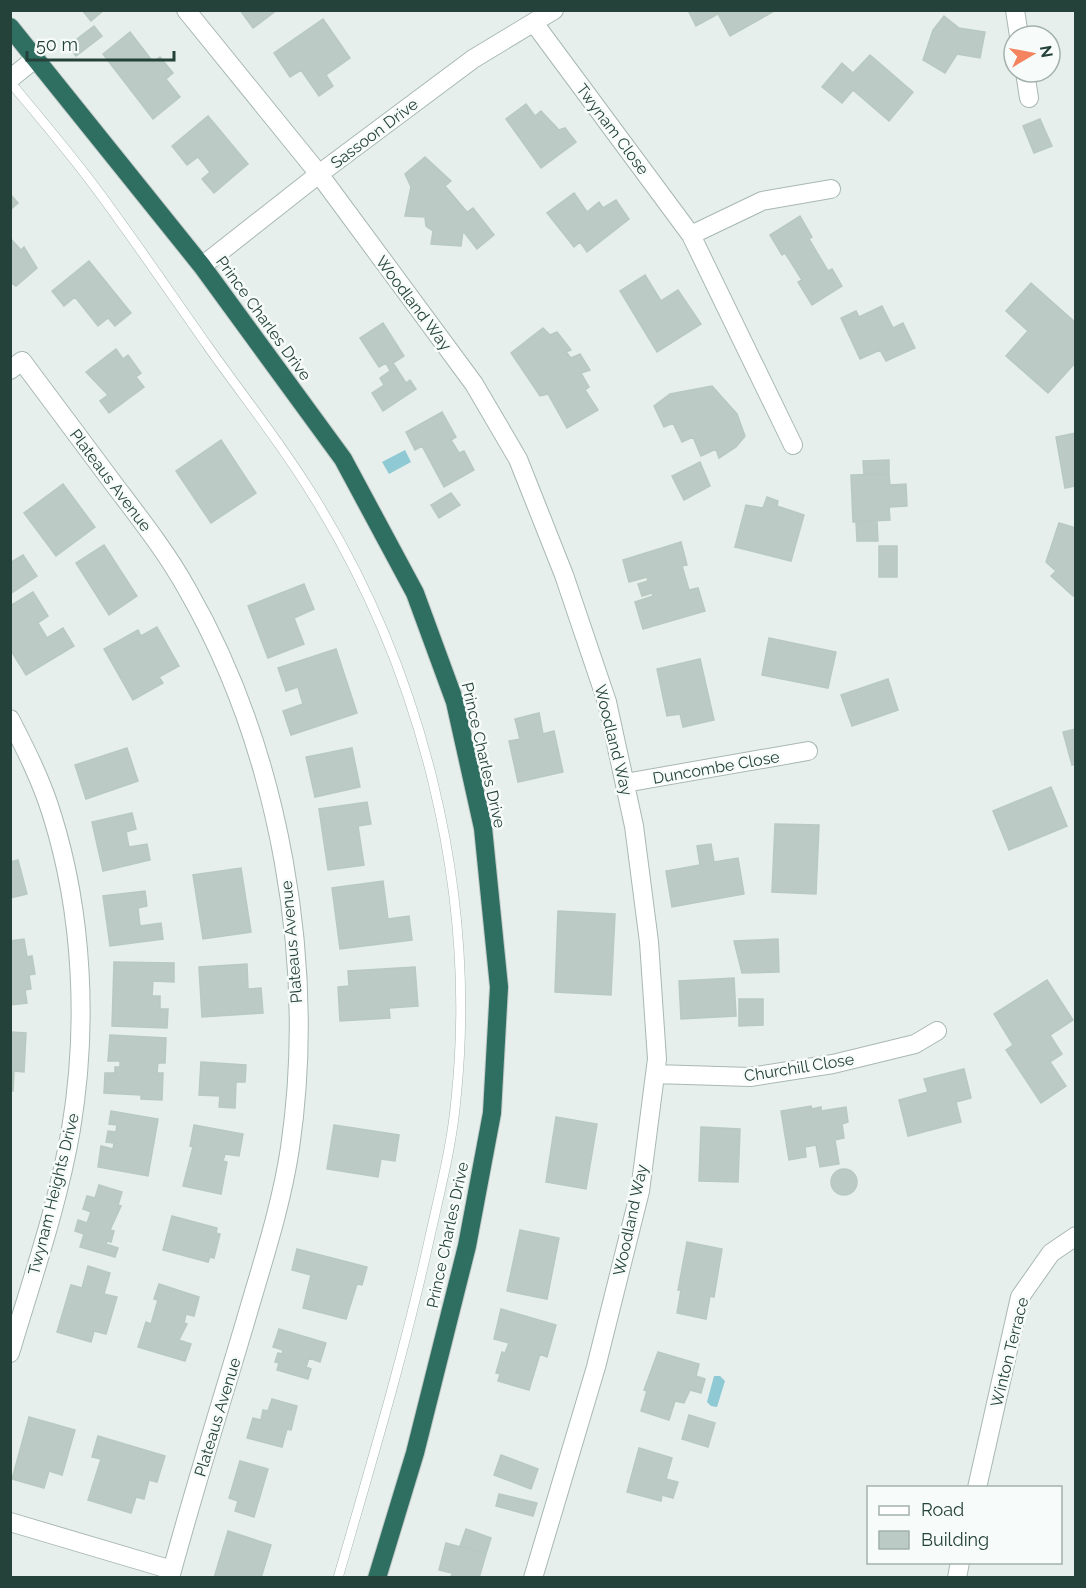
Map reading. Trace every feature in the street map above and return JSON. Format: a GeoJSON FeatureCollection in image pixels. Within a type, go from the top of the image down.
{"type":"FeatureCollection","features":[{"type":"Feature","properties":{"kind":"highway","name":"Prince Charles Drive"},"geometry":{"type":"LineString","coordinates":[[10,27],[202,266],[343,459],[415,593],[455,702],[483,828],[499,987],[492,1113],[467,1246],[415,1454],[377,1578]]}},
{"type":"Feature","properties":{"kind":"street","name":"Woodland Way"},"geometry":{"type":"LineString","coordinates":[[186,10],[319,174],[474,384],[518,459],[564,575],[607,702],[625,783],[634,826],[649,942],[656,1074],[640,1191],[596,1367],[533,1578]]}},
{"type":"Feature","properties":{"kind":"street","name":"Sassoon Drive"},"geometry":{"type":"LineString","coordinates":[[202,266],[319,174],[473,59],[554,10]]}},
{"type":"Feature","properties":{"kind":"street","name":"Twynam Close"},"geometry":{"type":"LineString","coordinates":[[534,23],[692,235],[793,445]]}},
{"type":"Feature","properties":{"kind":"street"},"geometry":{"type":"LineString","coordinates":[[10,81],[36,58]]}},
{"type":"Feature","properties":{"kind":"street"},"geometry":{"type":"LineString","coordinates":[[1027,84],[1029,98]]}},
{"type":"Feature","properties":{"kind":"street"},"geometry":{"type":"LineString","coordinates":[[692,235],[762,201],[831,189]]}},
{"type":"Feature","properties":{"kind":"street","name":"Plateaus Avenue"},"geometry":{"type":"LineString","coordinates":[[16,365],[159,544],[209,630],[232,681],[265,780],[278,830],[288,890],[298,1032],[296,1089],[290,1147],[256,1286],[171,1574]]}},
{"type":"Feature","properties":{"kind":"street","name":"Twynam Heights Drive"},"geometry":{"type":"LineString","coordinates":[[10,719],[42,786],[60,842],[73,908],[79,997],[77,1087],[70,1131],[46,1232],[10,1353]]}},
{"type":"Feature","properties":{"kind":"street","name":"Duncombe Close"},"geometry":{"type":"LineString","coordinates":[[625,783],[808,751]]}},
{"type":"Feature","properties":{"kind":"street","name":"Churchill Close"},"geometry":{"type":"LineString","coordinates":[[656,1074],[750,1077],[833,1064],[915,1044],[937,1031]]}},
{"type":"Feature","properties":{"kind":"street","name":"Winton Terrace"},"geometry":{"type":"LineString","coordinates":[[977,1486],[1020,1297],[1051,1253],[1076,1236]]}},
{"type":"Feature","properties":{"kind":"street"},"geometry":{"type":"LineString","coordinates":[[10,1522],[171,1574]]}},
{"type":"Feature","properties":{"kind":"lane"},"geometry":{"type":"LineString","coordinates":[[10,81],[97,189],[307,485],[344,549],[407,689],[432,778],[447,856],[458,944],[460,1023],[456,1099],[445,1170],[421,1276],[375,1452],[338,1578]]}},
{"type":"Feature","properties":{"kind":"water"},"geometry":{"type":"Polygon","coordinates":[[[405,450],[411,462],[389,474],[382,462],[405,450]]]}},
{"type":"Feature","properties":{"kind":"water"},"geometry":{"type":"Polygon","coordinates":[[[714,1376],[720,1376],[725,1381],[717,1407],[707,1402],[714,1376]]]}},
{"type":"Feature","properties":{"kind":"building"},"geometry":{"type":"Polygon","coordinates":[[[82,10],[104,10],[91,21],[82,10]]]}},
{"type":"Feature","properties":{"kind":"building"},"geometry":{"type":"Polygon","coordinates":[[[240,10],[277,10],[253,28],[240,10]]]}},
{"type":"Feature","properties":{"kind":"building"},"geometry":{"type":"Polygon","coordinates":[[[688,10],[716,10],[718,14],[696,26],[688,10]]]}},
{"type":"Feature","properties":{"kind":"building"},"geometry":{"type":"Polygon","coordinates":[[[716,10],[776,10],[730,36],[716,10]]]}},
{"type":"Feature","properties":{"kind":"building"},"geometry":{"type":"Polygon","coordinates":[[[944,16],[959,28],[985,32],[980,58],[957,54],[945,73],[923,60],[933,30],[944,16]]]}},
{"type":"Feature","properties":{"kind":"building"},"geometry":{"type":"Polygon","coordinates":[[[323,19],[350,58],[326,75],[333,86],[319,96],[301,70],[290,77],[274,53],[323,19]]]}},
{"type":"Feature","properties":{"kind":"building"},"geometry":{"type":"Polygon","coordinates":[[[94,26],[102,36],[76,56],[68,46],[94,26]]]}},
{"type":"Feature","properties":{"kind":"building"},"geometry":{"type":"Polygon","coordinates":[[[130,32],[153,62],[160,57],[173,73],[166,79],[180,97],[153,119],[103,54],[130,32]]]}},
{"type":"Feature","properties":{"kind":"building"},"geometry":{"type":"Polygon","coordinates":[[[870,55],[913,92],[889,121],[853,90],[842,103],[822,87],[842,63],[853,73],[870,55]]]}},
{"type":"Feature","properties":{"kind":"building"},"geometry":{"type":"Polygon","coordinates":[[[526,104],[535,116],[541,111],[559,130],[565,128],[576,142],[541,168],[506,119],[526,104]]]}},
{"type":"Feature","properties":{"kind":"building"},"geometry":{"type":"Polygon","coordinates":[[[208,116],[248,164],[214,193],[202,179],[210,172],[198,157],[187,165],[172,146],[208,116]]]}},
{"type":"Feature","properties":{"kind":"building"},"geometry":{"type":"Polygon","coordinates":[[[1040,119],[1052,146],[1034,153],[1023,126],[1040,119]]]}},
{"type":"Feature","properties":{"kind":"building"},"geometry":{"type":"Polygon","coordinates":[[[425,157],[451,181],[445,186],[467,212],[473,208],[494,235],[477,249],[463,231],[461,246],[431,244],[433,231],[426,226],[425,217],[405,216],[411,187],[405,174],[425,157]]]}},
{"type":"Feature","properties":{"kind":"building"},"geometry":{"type":"Polygon","coordinates":[[[574,193],[587,212],[599,202],[603,208],[616,200],[629,219],[587,252],[580,242],[574,247],[547,213],[574,193]]]}},
{"type":"Feature","properties":{"kind":"building"},"geometry":{"type":"Polygon","coordinates":[[[10,194],[18,203],[10,210],[10,194]]]}},
{"type":"Feature","properties":{"kind":"building"},"geometry":{"type":"Polygon","coordinates":[[[800,216],[812,237],[809,239],[828,271],[832,269],[842,286],[812,305],[798,282],[802,280],[785,253],[782,255],[770,235],[800,216]]]}},
{"type":"Feature","properties":{"kind":"building"},"geometry":{"type":"Polygon","coordinates":[[[10,238],[21,250],[24,247],[37,268],[16,286],[10,282],[10,238]]]}},
{"type":"Feature","properties":{"kind":"building"},"geometry":{"type":"Polygon","coordinates":[[[89,261],[131,313],[115,326],[108,318],[98,326],[75,297],[64,306],[52,291],[89,261]]]}},
{"type":"Feature","properties":{"kind":"building"},"geometry":{"type":"Polygon","coordinates":[[[645,275],[661,301],[678,290],[701,324],[657,352],[620,291],[645,275]]]}},
{"type":"Feature","properties":{"kind":"building"},"geometry":{"type":"Polygon","coordinates":[[[1031,283],[1076,323],[1076,362],[1048,393],[1006,356],[1028,331],[1006,311],[1031,283]]]}},
{"type":"Feature","properties":{"kind":"building"},"geometry":{"type":"Polygon","coordinates":[[[882,306],[893,328],[903,323],[915,348],[886,361],[880,350],[860,359],[841,318],[856,311],[859,317],[882,306]]]}},
{"type":"Feature","properties":{"kind":"building"},"geometry":{"type":"Polygon","coordinates":[[[383,323],[404,356],[393,363],[406,383],[410,380],[416,389],[383,411],[372,393],[384,385],[380,378],[390,371],[386,363],[379,367],[360,338],[383,323]]]}},
{"type":"Feature","properties":{"kind":"building"},"geometry":{"type":"Polygon","coordinates":[[[543,328],[550,335],[557,332],[571,350],[566,352],[571,358],[580,354],[590,370],[581,373],[589,387],[585,390],[598,410],[567,428],[548,394],[540,396],[511,353],[543,328]]]}},
{"type":"Feature","properties":{"kind":"building"},"geometry":{"type":"Polygon","coordinates":[[[116,349],[123,359],[128,355],[141,373],[136,377],[144,387],[109,413],[100,401],[108,395],[86,372],[116,349]]]}},
{"type":"Feature","properties":{"kind":"building"},"geometry":{"type":"Polygon","coordinates":[[[712,386],[737,414],[745,436],[736,447],[719,458],[716,449],[701,456],[693,437],[682,442],[673,423],[664,427],[654,406],[670,394],[712,386]]]}},
{"type":"Feature","properties":{"kind":"building"},"geometry":{"type":"Polygon","coordinates":[[[442,412],[456,437],[451,440],[459,453],[464,451],[474,470],[444,487],[422,446],[415,450],[406,432],[442,412]]]}},
{"type":"Feature","properties":{"kind":"building"},"geometry":{"type":"Polygon","coordinates":[[[1076,433],[1076,489],[1075,486],[1065,488],[1056,437],[1076,433]]]}},
{"type":"Feature","properties":{"kind":"building"},"geometry":{"type":"Polygon","coordinates":[[[221,440],[256,493],[211,523],[176,471],[221,440]]]}},
{"type":"Feature","properties":{"kind":"building"},"geometry":{"type":"Polygon","coordinates":[[[889,460],[889,474],[864,475],[863,461],[889,460]]]}},
{"type":"Feature","properties":{"kind":"building"},"geometry":{"type":"Polygon","coordinates":[[[700,462],[710,486],[684,500],[672,476],[700,462]]]}},
{"type":"Feature","properties":{"kind":"building"},"geometry":{"type":"Polygon","coordinates":[[[889,474],[890,485],[906,484],[907,506],[889,507],[890,520],[853,522],[851,475],[889,474]]]}},
{"type":"Feature","properties":{"kind":"building"},"geometry":{"type":"Polygon","coordinates":[[[63,484],[95,527],[56,556],[24,513],[63,484]]]}},
{"type":"Feature","properties":{"kind":"building"},"geometry":{"type":"Polygon","coordinates":[[[451,493],[460,505],[439,518],[431,505],[451,493]]]}},
{"type":"Feature","properties":{"kind":"building"},"geometry":{"type":"Polygon","coordinates":[[[767,497],[778,501],[777,506],[804,515],[791,561],[735,547],[746,505],[763,508],[767,497]]]}},
{"type":"Feature","properties":{"kind":"building"},"geometry":{"type":"Polygon","coordinates":[[[877,521],[878,541],[857,541],[856,522],[877,521]]]}},
{"type":"Feature","properties":{"kind":"building"},"geometry":{"type":"Polygon","coordinates":[[[1059,523],[1076,528],[1076,592],[1073,596],[1051,576],[1056,571],[1046,562],[1059,523]]]}},
{"type":"Feature","properties":{"kind":"building"},"geometry":{"type":"Polygon","coordinates":[[[681,542],[687,565],[682,566],[689,590],[698,588],[705,611],[643,629],[635,602],[653,596],[652,593],[642,596],[638,584],[648,581],[647,577],[629,582],[623,560],[681,542]]]}},
{"type":"Feature","properties":{"kind":"building"},"geometry":{"type":"Polygon","coordinates":[[[104,545],[137,596],[109,615],[76,563],[104,545]]]}},
{"type":"Feature","properties":{"kind":"building"},"geometry":{"type":"Polygon","coordinates":[[[879,546],[897,546],[897,577],[879,577],[879,546]]]}},
{"type":"Feature","properties":{"kind":"building"},"geometry":{"type":"Polygon","coordinates":[[[23,555],[37,576],[10,594],[10,563],[23,555]]]}},
{"type":"Feature","properties":{"kind":"building"},"geometry":{"type":"Polygon","coordinates":[[[304,584],[314,609],[294,618],[304,644],[268,658],[248,606],[304,584]]]}},
{"type":"Feature","properties":{"kind":"building"},"geometry":{"type":"Polygon","coordinates":[[[33,592],[48,616],[38,623],[47,638],[63,628],[74,646],[26,675],[10,649],[10,606],[33,592]]]}},
{"type":"Feature","properties":{"kind":"building"},"geometry":{"type":"Polygon","coordinates":[[[157,627],[179,666],[159,677],[163,683],[133,700],[104,649],[138,630],[141,636],[157,627]]]}},
{"type":"Feature","properties":{"kind":"building"},"geometry":{"type":"Polygon","coordinates":[[[769,638],[836,652],[828,688],[762,675],[769,638]]]}},
{"type":"Feature","properties":{"kind":"building"},"geometry":{"type":"Polygon","coordinates":[[[336,649],[357,713],[291,735],[283,711],[303,704],[298,687],[286,691],[278,668],[336,649]]]}},
{"type":"Feature","properties":{"kind":"building"},"geometry":{"type":"Polygon","coordinates":[[[700,659],[714,720],[683,727],[680,714],[667,716],[657,669],[700,659]]]}},
{"type":"Feature","properties":{"kind":"building"},"geometry":{"type":"Polygon","coordinates":[[[888,679],[898,710],[852,726],[841,695],[888,679]]]}},
{"type":"Feature","properties":{"kind":"building"},"geometry":{"type":"Polygon","coordinates":[[[539,713],[543,734],[554,731],[563,772],[518,782],[509,741],[520,739],[515,719],[539,713]]]}},
{"type":"Feature","properties":{"kind":"building"},"geometry":{"type":"Polygon","coordinates":[[[1076,729],[1076,764],[1072,765],[1063,732],[1076,729]]]}},
{"type":"Feature","properties":{"kind":"building"},"geometry":{"type":"Polygon","coordinates":[[[127,748],[138,781],[86,799],[75,765],[127,748]]]}},
{"type":"Feature","properties":{"kind":"building"},"geometry":{"type":"Polygon","coordinates":[[[352,748],[360,787],[315,797],[306,757],[352,748]]]}},
{"type":"Feature","properties":{"kind":"building"},"geometry":{"type":"Polygon","coordinates":[[[1051,787],[1067,826],[1009,850],[993,811],[1051,787]]]}},
{"type":"Feature","properties":{"kind":"building"},"geometry":{"type":"Polygon","coordinates":[[[367,802],[371,824],[358,826],[364,865],[328,870],[319,809],[367,802]]]}},
{"type":"Feature","properties":{"kind":"building"},"geometry":{"type":"Polygon","coordinates":[[[132,813],[136,829],[126,832],[129,847],[147,844],[150,860],[103,871],[92,822],[132,813]]]}},
{"type":"Feature","properties":{"kind":"building"},"geometry":{"type":"Polygon","coordinates":[[[775,824],[819,825],[816,894],[772,892],[775,824]]]}},
{"type":"Feature","properties":{"kind":"building"},"geometry":{"type":"Polygon","coordinates":[[[711,844],[714,862],[738,858],[744,894],[672,907],[666,871],[700,865],[697,846],[711,844]]]}},
{"type":"Feature","properties":{"kind":"building"},"geometry":{"type":"Polygon","coordinates":[[[18,860],[27,894],[10,898],[10,862],[18,860]]]}},
{"type":"Feature","properties":{"kind":"building"},"geometry":{"type":"Polygon","coordinates":[[[241,868],[251,932],[203,939],[193,875],[241,868]]]}},
{"type":"Feature","properties":{"kind":"building"},"geometry":{"type":"Polygon","coordinates":[[[383,881],[388,919],[409,916],[412,940],[340,949],[332,888],[383,881]]]}},
{"type":"Feature","properties":{"kind":"building"},"geometry":{"type":"Polygon","coordinates":[[[145,891],[147,906],[138,908],[140,926],[161,923],[163,939],[110,946],[103,896],[145,891]]]}},
{"type":"Feature","properties":{"kind":"building"},"geometry":{"type":"Polygon","coordinates":[[[558,911],[615,914],[611,995],[555,992],[558,911]]]}},
{"type":"Feature","properties":{"kind":"building"},"geometry":{"type":"Polygon","coordinates":[[[24,939],[27,957],[32,956],[35,974],[29,975],[31,989],[25,990],[27,1003],[10,1005],[10,941],[24,939]]]}},
{"type":"Feature","properties":{"kind":"building"},"geometry":{"type":"Polygon","coordinates":[[[778,939],[779,972],[742,973],[734,941],[778,939]]]}},
{"type":"Feature","properties":{"kind":"building"},"geometry":{"type":"Polygon","coordinates":[[[114,962],[174,963],[174,982],[153,981],[152,996],[160,996],[160,1009],[168,1009],[167,1028],[112,1026],[114,962]]]}},
{"type":"Feature","properties":{"kind":"building"},"geometry":{"type":"Polygon","coordinates":[[[247,964],[248,989],[261,988],[263,1013],[202,1017],[199,967],[247,964]]]}},
{"type":"Feature","properties":{"kind":"building"},"geometry":{"type":"Polygon","coordinates":[[[415,967],[418,1006],[389,1008],[390,1018],[340,1021],[338,987],[349,986],[348,971],[415,967]]]}},
{"type":"Feature","properties":{"kind":"building"},"geometry":{"type":"Polygon","coordinates":[[[734,978],[736,1016],[681,1019],[679,981],[734,978]]]}},
{"type":"Feature","properties":{"kind":"building"},"geometry":{"type":"Polygon","coordinates":[[[1047,980],[1073,1020],[1050,1035],[1062,1054],[1050,1062],[1066,1086],[1041,1103],[1006,1050],[1013,1045],[994,1014],[1047,980]]]}},
{"type":"Feature","properties":{"kind":"building"},"geometry":{"type":"Polygon","coordinates":[[[739,999],[763,999],[763,1025],[739,1026],[739,999]]]}},
{"type":"Feature","properties":{"kind":"building"},"geometry":{"type":"Polygon","coordinates":[[[10,1032],[26,1033],[24,1072],[14,1071],[13,1091],[10,1091],[10,1032]]]}},
{"type":"Feature","properties":{"kind":"building"},"geometry":{"type":"Polygon","coordinates":[[[110,1035],[166,1038],[165,1063],[158,1063],[157,1073],[163,1073],[162,1100],[141,1099],[141,1095],[104,1093],[105,1073],[115,1073],[115,1067],[120,1067],[120,1061],[108,1061],[110,1035]]]}},
{"type":"Feature","properties":{"kind":"building"},"geometry":{"type":"Polygon","coordinates":[[[201,1062],[246,1065],[245,1082],[236,1082],[235,1108],[219,1107],[220,1096],[199,1095],[201,1062]]]}},
{"type":"Feature","properties":{"kind":"building"},"geometry":{"type":"Polygon","coordinates":[[[964,1069],[971,1098],[956,1102],[961,1122],[908,1136],[899,1100],[928,1092],[924,1079],[964,1069]]]}},
{"type":"Feature","properties":{"kind":"building"},"geometry":{"type":"Polygon","coordinates":[[[811,1106],[812,1109],[821,1107],[821,1111],[846,1107],[848,1122],[842,1124],[844,1138],[835,1140],[839,1164],[820,1167],[816,1145],[805,1147],[806,1157],[789,1160],[781,1111],[811,1106]]]}},
{"type":"Feature","properties":{"kind":"building"},"geometry":{"type":"Polygon","coordinates":[[[111,1111],[158,1119],[148,1176],[98,1167],[101,1146],[113,1149],[114,1143],[106,1142],[108,1131],[116,1132],[117,1125],[109,1124],[111,1111]]]}},
{"type":"Feature","properties":{"kind":"building"},"geometry":{"type":"Polygon","coordinates":[[[556,1117],[597,1124],[586,1189],[546,1182],[556,1117]]]}},
{"type":"Feature","properties":{"kind":"building"},"geometry":{"type":"Polygon","coordinates":[[[194,1125],[243,1134],[239,1156],[225,1154],[223,1161],[227,1162],[221,1194],[183,1186],[193,1147],[190,1146],[194,1125]]]}},
{"type":"Feature","properties":{"kind":"building"},"geometry":{"type":"Polygon","coordinates":[[[334,1125],[399,1135],[395,1161],[381,1159],[378,1177],[327,1169],[334,1125]]]}},
{"type":"Feature","properties":{"kind":"building"},"geometry":{"type":"Polygon","coordinates":[[[701,1127],[740,1129],[738,1182],[699,1181],[701,1127]]]}},
{"type":"Feature","properties":{"kind":"building"},"geometry":{"type":"Polygon","coordinates":[[[844,1169],[853,1173],[857,1182],[853,1191],[844,1195],[835,1191],[831,1182],[835,1173],[844,1169]]]}},
{"type":"Feature","properties":{"kind":"building"},"geometry":{"type":"Polygon","coordinates":[[[99,1185],[122,1192],[118,1205],[121,1206],[110,1230],[114,1231],[111,1242],[107,1241],[106,1244],[118,1248],[115,1257],[80,1247],[84,1234],[75,1231],[78,1220],[87,1223],[91,1212],[83,1209],[87,1196],[95,1198],[99,1185]]]}},
{"type":"Feature","properties":{"kind":"building"},"geometry":{"type":"Polygon","coordinates":[[[172,1216],[217,1228],[216,1233],[220,1234],[214,1258],[210,1257],[208,1262],[163,1250],[172,1216]]]}},
{"type":"Feature","properties":{"kind":"building"},"geometry":{"type":"Polygon","coordinates":[[[520,1230],[559,1238],[547,1299],[507,1291],[520,1230]]]}},
{"type":"Feature","properties":{"kind":"building"},"geometry":{"type":"Polygon","coordinates":[[[687,1242],[722,1249],[714,1297],[710,1296],[706,1319],[677,1313],[681,1290],[678,1290],[687,1242]]]}},
{"type":"Feature","properties":{"kind":"building"},"geometry":{"type":"Polygon","coordinates":[[[297,1249],[367,1267],[362,1285],[357,1284],[346,1319],[303,1308],[311,1275],[292,1270],[297,1249]]]}},
{"type":"Feature","properties":{"kind":"building"},"geometry":{"type":"Polygon","coordinates":[[[88,1266],[110,1273],[104,1294],[117,1297],[106,1334],[94,1331],[91,1342],[57,1332],[71,1285],[82,1288],[88,1266]]]}},
{"type":"Feature","properties":{"kind":"building"},"geometry":{"type":"Polygon","coordinates":[[[159,1284],[199,1297],[194,1316],[186,1314],[184,1323],[187,1324],[179,1340],[191,1344],[185,1361],[138,1347],[146,1322],[151,1324],[158,1300],[154,1299],[159,1284]]]}},
{"type":"Feature","properties":{"kind":"building"},"geometry":{"type":"Polygon","coordinates":[[[501,1309],[556,1325],[547,1357],[540,1354],[529,1390],[498,1381],[500,1374],[496,1373],[502,1352],[505,1353],[509,1343],[494,1339],[501,1309]]]}},
{"type":"Feature","properties":{"kind":"building"},"geometry":{"type":"Polygon","coordinates":[[[279,1329],[326,1343],[320,1362],[309,1358],[306,1367],[311,1369],[308,1379],[277,1370],[279,1363],[275,1362],[278,1353],[282,1354],[283,1350],[273,1347],[279,1329]]]}},
{"type":"Feature","properties":{"kind":"building"},"geometry":{"type":"Polygon","coordinates":[[[658,1352],[699,1364],[696,1376],[705,1379],[701,1393],[690,1390],[684,1403],[675,1401],[669,1420],[641,1411],[647,1391],[644,1390],[658,1352]]]}},
{"type":"Feature","properties":{"kind":"building"},"geometry":{"type":"Polygon","coordinates":[[[272,1399],[297,1406],[291,1430],[287,1429],[282,1447],[247,1438],[253,1418],[261,1420],[263,1410],[268,1411],[272,1399]]]}},
{"type":"Feature","properties":{"kind":"building"},"geometry":{"type":"Polygon","coordinates":[[[689,1415],[715,1423],[708,1447],[682,1439],[689,1415]]]}},
{"type":"Feature","properties":{"kind":"building"},"geometry":{"type":"Polygon","coordinates":[[[29,1417],[75,1430],[62,1475],[49,1471],[44,1488],[12,1479],[29,1417]]]}},
{"type":"Feature","properties":{"kind":"building"},"geometry":{"type":"Polygon","coordinates":[[[98,1436],[165,1456],[157,1482],[149,1480],[144,1499],[136,1497],[131,1513],[88,1500],[101,1459],[92,1457],[98,1436]]]}},
{"type":"Feature","properties":{"kind":"building"},"geometry":{"type":"Polygon","coordinates":[[[639,1448],[672,1458],[666,1479],[678,1482],[673,1498],[662,1495],[661,1501],[627,1492],[639,1448]]]}},
{"type":"Feature","properties":{"kind":"building"},"geometry":{"type":"Polygon","coordinates":[[[501,1455],[538,1469],[531,1489],[494,1475],[501,1455]]]}},
{"type":"Feature","properties":{"kind":"building"},"geometry":{"type":"Polygon","coordinates":[[[240,1461],[268,1469],[254,1517],[235,1511],[238,1501],[229,1498],[240,1461]]]}},
{"type":"Feature","properties":{"kind":"building"},"geometry":{"type":"Polygon","coordinates":[[[499,1494],[537,1503],[533,1516],[496,1506],[499,1494]]]}},
{"type":"Feature","properties":{"kind":"building"},"geometry":{"type":"Polygon","coordinates":[[[466,1529],[491,1538],[486,1554],[460,1546],[466,1529]]]}},
{"type":"Feature","properties":{"kind":"building"},"geometry":{"type":"Polygon","coordinates":[[[228,1531],[271,1545],[261,1578],[214,1578],[228,1531]]]}},
{"type":"Feature","properties":{"kind":"building"},"geometry":{"type":"Polygon","coordinates":[[[446,1543],[486,1554],[479,1578],[451,1578],[452,1573],[439,1570],[446,1543]]]}}]}
